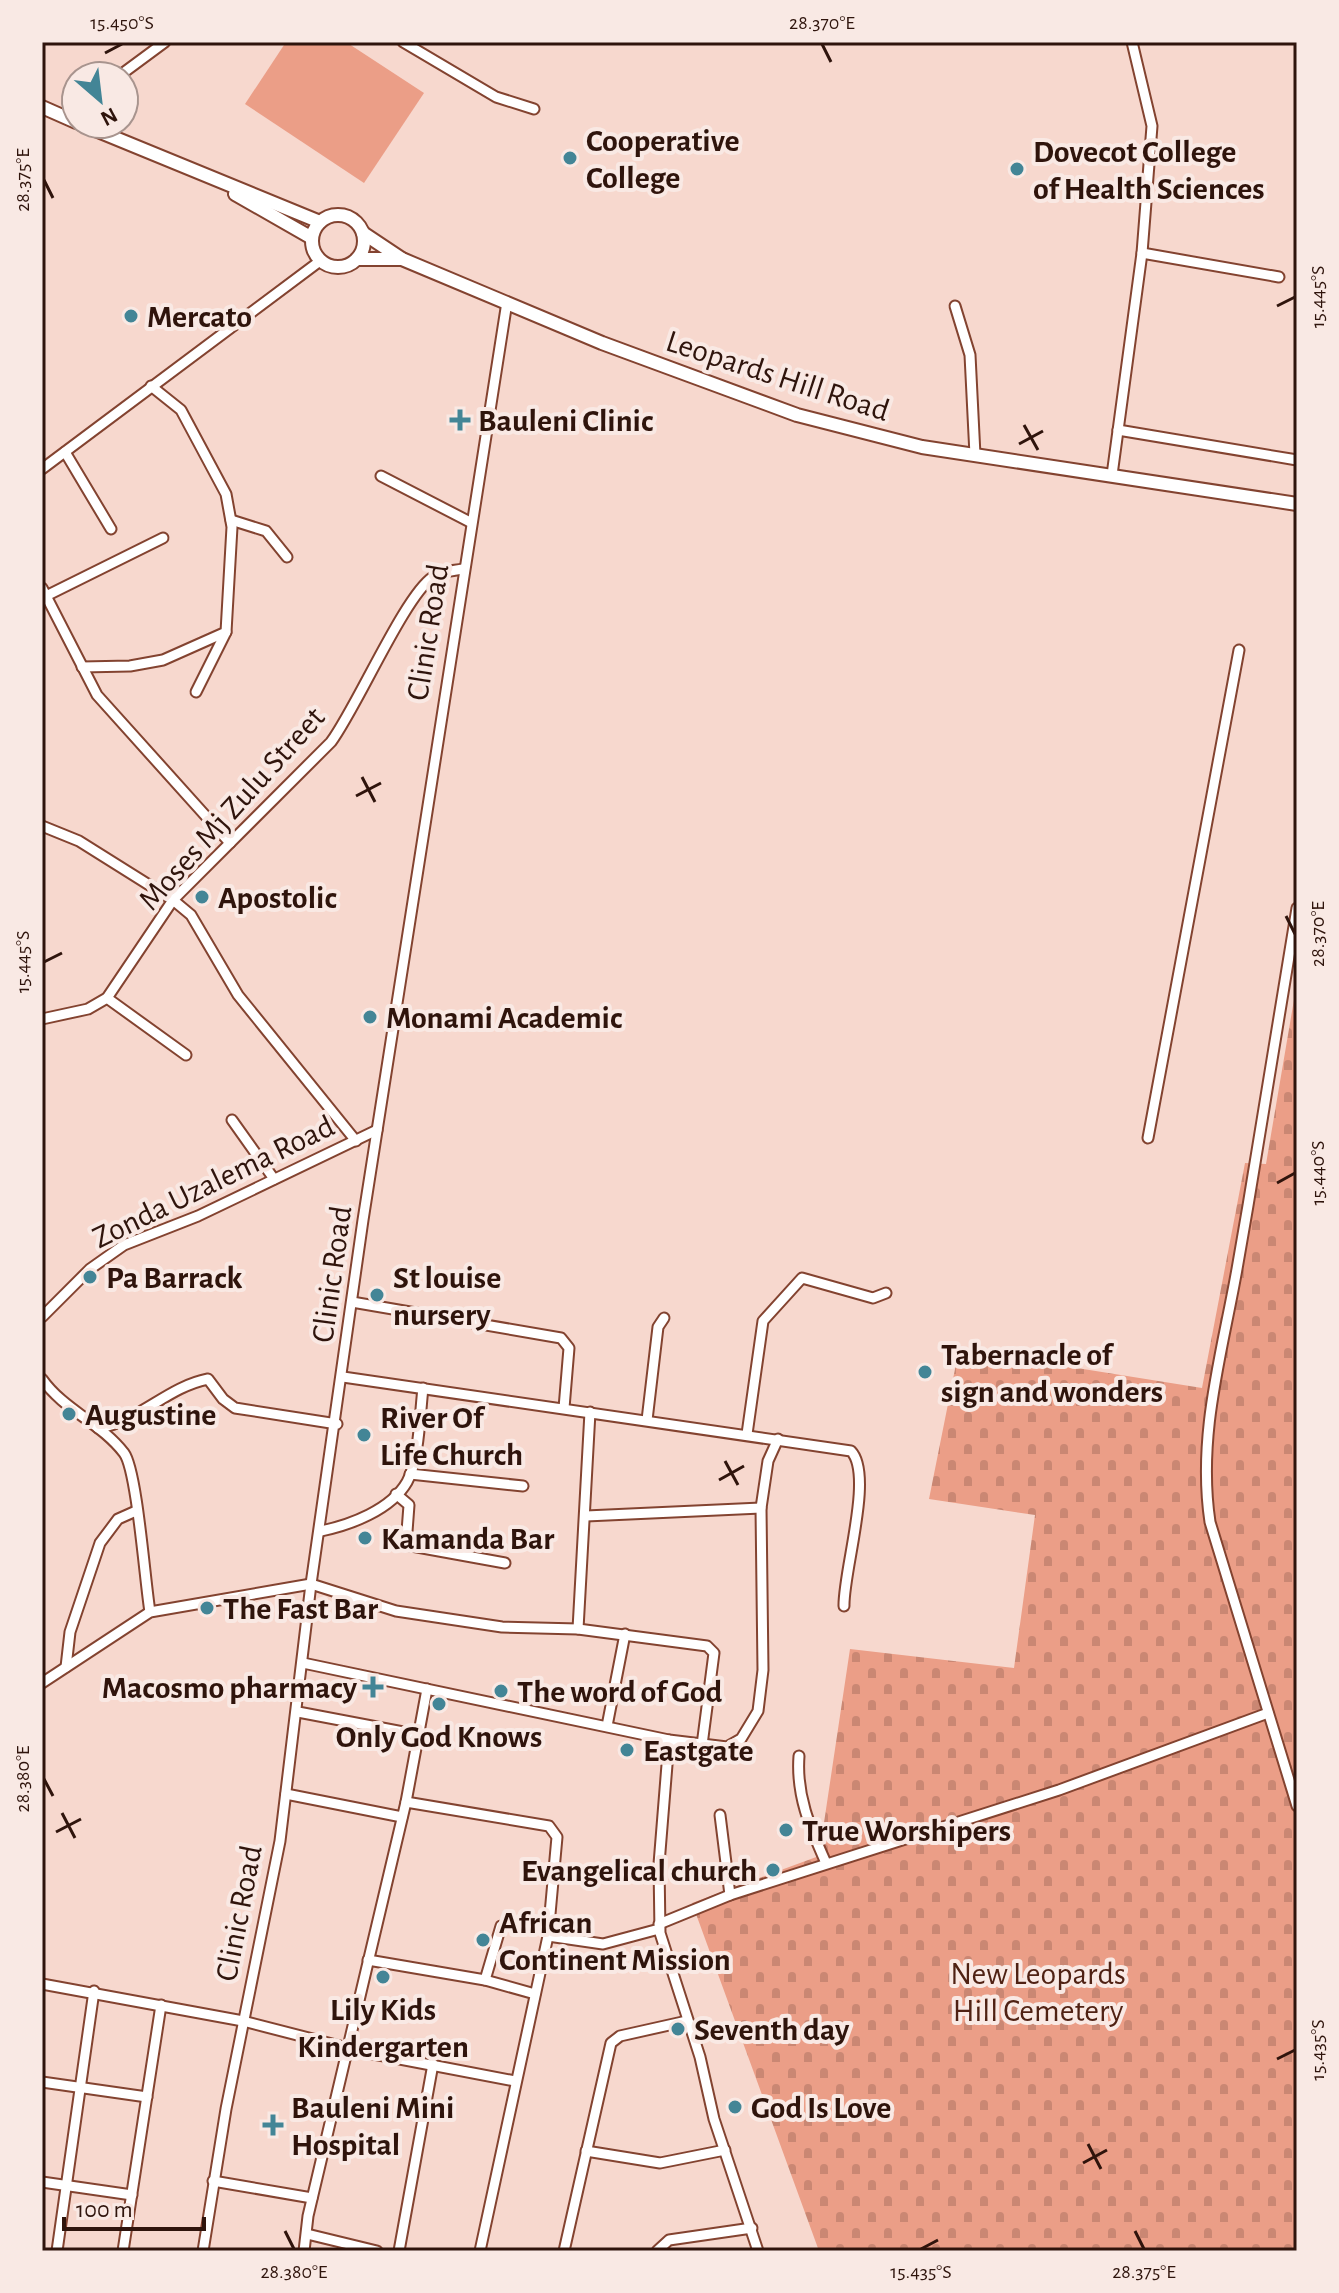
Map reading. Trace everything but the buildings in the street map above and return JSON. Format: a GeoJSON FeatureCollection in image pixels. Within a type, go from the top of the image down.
{"type":"FeatureCollection","features":[{"type":"Feature","properties":{"kind":"main road"},"geometry":{"type":"LineString","coordinates":[[127,140],[320,222]]}},
{"type":"Feature","properties":{"kind":"main road"},"geometry":{"type":"LineString","coordinates":[[209,176],[312,238]]}},
{"type":"Feature","properties":{"kind":"main road"},"geometry":{"type":"LineString","coordinates":[[329,216],[345,216],[358,224],[363,233],[363,249],[357,259],[342,267],[320,261],[313,251],[312,238],[320,222],[329,216]]}},
{"type":"Feature","properties":{"kind":"main road","name":"Leopards Hill Road"},"geometry":{"type":"LineString","coordinates":[[363,233],[402,259],[769,407],[903,443],[1297,504]]}},
{"type":"Feature","properties":{"kind":"main road","name":"Leopards Hill Road"},"geometry":{"type":"LineString","coordinates":[[357,259],[402,259]]}},
{"type":"Feature","properties":{"kind":"street"},"geometry":{"type":"LineString","coordinates":[[140,60],[165,42]]}},
{"type":"Feature","properties":{"kind":"street"},"geometry":{"type":"LineString","coordinates":[[403,42],[496,97],[534,109]]}},
{"type":"Feature","properties":{"kind":"street"},"geometry":{"type":"LineString","coordinates":[[1112,475],[1142,253],[1152,126],[1132,42]]}},
{"type":"Feature","properties":{"kind":"street"},"geometry":{"type":"LineString","coordinates":[[1142,253],[1279,277]]}},
{"type":"Feature","properties":{"kind":"street"},"geometry":{"type":"LineString","coordinates":[[42,469],[320,261]]}},
{"type":"Feature","properties":{"kind":"street","name":"Clinic Road"},"geometry":{"type":"LineString","coordinates":[[203,2251],[243,2021],[280,1841],[298,1712],[311,1584],[337,1424],[377,1130],[470,522],[507,302]]}},
{"type":"Feature","properties":{"kind":"street"},"geometry":{"type":"LineString","coordinates":[[955,306],[970,355],[975,455]]}},
{"type":"Feature","properties":{"kind":"street"},"geometry":{"type":"LineString","coordinates":[[151,386],[181,410],[226,494],[231,520],[226,632],[196,692]]}},
{"type":"Feature","properties":{"kind":"street"},"geometry":{"type":"LineString","coordinates":[[1118,430],[1297,460]]}},
{"type":"Feature","properties":{"kind":"street"},"geometry":{"type":"LineString","coordinates":[[65,452],[111,529]]}},
{"type":"Feature","properties":{"kind":"street"},"geometry":{"type":"LineString","coordinates":[[381,476],[470,522]]}},
{"type":"Feature","properties":{"kind":"street"},"geometry":{"type":"LineString","coordinates":[[231,520],[266,531],[287,557]]}},
{"type":"Feature","properties":{"kind":"street"},"geometry":{"type":"LineString","coordinates":[[163,538],[44,592],[82,667],[111,713],[230,843]]}},
{"type":"Feature","properties":{"kind":"street","name":"Moses Mj Zulu Street"},"geometry":{"type":"LineString","coordinates":[[107,998],[173,900],[331,742],[426,582],[435,575],[463,569]]}},
{"type":"Feature","properties":{"kind":"street"},"geometry":{"type":"LineString","coordinates":[[82,667],[130,666],[163,660],[226,632]]}},
{"type":"Feature","properties":{"kind":"street"},"geometry":{"type":"LineString","coordinates":[[1148,1138],[1239,650]]}},
{"type":"Feature","properties":{"kind":"street"},"geometry":{"type":"LineString","coordinates":[[42,826],[79,841],[173,900],[200,927],[224,976],[356,1141]]}},
{"type":"Feature","properties":{"kind":"street"},"geometry":{"type":"LineString","coordinates":[[1297,908],[1233,1290],[1212,1391],[1206,1448],[1210,1522],[1297,1806]]}},
{"type":"Feature","properties":{"kind":"street"},"geometry":{"type":"LineString","coordinates":[[42,1019],[88,1009],[107,998],[186,1055]]}},
{"type":"Feature","properties":{"kind":"street"},"geometry":{"type":"LineString","coordinates":[[232,1120],[274,1179]]}},
{"type":"Feature","properties":{"kind":"street","name":"Zonda Uzalema Road"},"geometry":{"type":"LineString","coordinates":[[42,1317],[90,1269],[124,1245],[198,1216],[377,1130]]}},
{"type":"Feature","properties":{"kind":"street"},"geometry":{"type":"LineString","coordinates":[[747,1434],[763,1321],[802,1278],[873,1298],[886,1293]]}},
{"type":"Feature","properties":{"kind":"street"},"geometry":{"type":"LineString","coordinates":[[352,1302],[561,1338],[569,1348],[564,1408]]}},
{"type":"Feature","properties":{"kind":"street"},"geometry":{"type":"LineString","coordinates":[[647,1420],[658,1327],[664,1318]]}},
{"type":"Feature","properties":{"kind":"street"},"geometry":{"type":"LineString","coordinates":[[343,1377],[845,1450],[857,1458],[858,1485],[844,1606]]}},
{"type":"Feature","properties":{"kind":"street"},"geometry":{"type":"LineString","coordinates":[[42,1379],[67,1407],[98,1428],[129,1461],[150,1612]]}},
{"type":"Feature","properties":{"kind":"street"},"geometry":{"type":"LineString","coordinates":[[98,1428],[124,1422],[152,1403],[208,1379],[223,1399],[235,1408],[337,1424]]}},
{"type":"Feature","properties":{"kind":"street"},"geometry":{"type":"LineString","coordinates":[[321,1531],[357,1522],[396,1494],[410,1474],[423,1388]]}},
{"type":"Feature","properties":{"kind":"street"},"geometry":{"type":"LineString","coordinates":[[578,1629],[590,1412]]}},
{"type":"Feature","properties":{"kind":"street"},"geometry":{"type":"LineString","coordinates":[[303,1663],[669,1740],[727,1747],[741,1739],[758,1711],[763,1670],[761,1508],[768,1461],[778,1439]]}},
{"type":"Feature","properties":{"kind":"street"},"geometry":{"type":"LineString","coordinates":[[410,1474],[523,1486]]}},
{"type":"Feature","properties":{"kind":"street"},"geometry":{"type":"LineString","coordinates":[[396,1494],[409,1505],[406,1545],[505,1563]]}},
{"type":"Feature","properties":{"kind":"street"},"geometry":{"type":"LineString","coordinates":[[586,1516],[761,1508]]}},
{"type":"Feature","properties":{"kind":"street"},"geometry":{"type":"LineString","coordinates":[[66,1667],[70,1632],[100,1543],[118,1519],[136,1511]]}},
{"type":"Feature","properties":{"kind":"street"},"geometry":{"type":"LineString","coordinates":[[42,1683],[150,1612],[311,1584],[396,1611],[502,1627],[625,1634],[711,1649],[702,1745]]}},
{"type":"Feature","properties":{"kind":"street"},"geometry":{"type":"LineString","coordinates":[[607,1726],[625,1634]]}},
{"type":"Feature","properties":{"kind":"street"},"geometry":{"type":"LineString","coordinates":[[304,2251],[312,2198],[406,1802],[427,1689]]}},
{"type":"Feature","properties":{"kind":"street"},"geometry":{"type":"LineString","coordinates":[[298,1712],[419,1735]]}},
{"type":"Feature","properties":{"kind":"street"},"geometry":{"type":"LineString","coordinates":[[548,1936],[603,1944],[659,1926],[730,1895],[1059,1790],[1268,1713]]}},
{"type":"Feature","properties":{"kind":"street"},"geometry":{"type":"LineString","coordinates":[[669,1740],[662,1819],[659,1926],[758,2251]]}},
{"type":"Feature","properties":{"kind":"street"},"geometry":{"type":"LineString","coordinates":[[799,1756],[800,1795],[826,1863]]}},
{"type":"Feature","properties":{"kind":"street"},"geometry":{"type":"LineString","coordinates":[[286,1794],[402,1817]]}},
{"type":"Feature","properties":{"kind":"street"},"geometry":{"type":"LineString","coordinates":[[406,1802],[517,1820],[554,1830],[557,1842],[548,1936],[480,2251]]}},
{"type":"Feature","properties":{"kind":"street"},"geometry":{"type":"LineString","coordinates":[[720,1815],[730,1895]]}},
{"type":"Feature","properties":{"kind":"street"},"geometry":{"type":"LineString","coordinates":[[485,1980],[501,1926]]}},
{"type":"Feature","properties":{"kind":"street"},"geometry":{"type":"LineString","coordinates":[[368,1960],[485,1980],[535,1994]]}},
{"type":"Feature","properties":{"kind":"street"},"geometry":{"type":"LineString","coordinates":[[42,1984],[94,1991],[243,2021],[349,2049],[515,2081]]}},
{"type":"Feature","properties":{"kind":"street"},"geometry":{"type":"LineString","coordinates":[[57,2251],[94,1991]]}},
{"type":"Feature","properties":{"kind":"street"},"geometry":{"type":"LineString","coordinates":[[123,2251],[161,2005]]}},
{"type":"Feature","properties":{"kind":"street"},"geometry":{"type":"LineString","coordinates":[[564,2251],[614,2039],[687,2021]]}},
{"type":"Feature","properties":{"kind":"street"},"geometry":{"type":"LineString","coordinates":[[399,2251],[433,2064]]}},
{"type":"Feature","properties":{"kind":"street"},"geometry":{"type":"LineString","coordinates":[[42,2082],[147,2097]]}},
{"type":"Feature","properties":{"kind":"street"},"geometry":{"type":"LineString","coordinates":[[586,2151],[660,2163],[725,2150]]}},
{"type":"Feature","properties":{"kind":"street"},"geometry":{"type":"LineString","coordinates":[[213,2181],[312,2198]]}},
{"type":"Feature","properties":{"kind":"street"},"geometry":{"type":"LineString","coordinates":[[42,2182],[132,2195]]}},
{"type":"Feature","properties":{"kind":"street"},"geometry":{"type":"LineString","coordinates":[[657,2251],[669,2240],[752,2228]]}},
{"type":"Feature","properties":{"kind":"street"},"geometry":{"type":"LineString","coordinates":[[307,2234],[377,2251]]}},
{"type":"Feature","properties":{"kind":"green space"},"geometry":{"type":"Polygon","coordinates":[[[286,42],[346,42],[424,93],[364,183],[245,104],[286,42]]]}},
{"type":"Feature","properties":{"kind":"green space","name":"New Leopards Hill Cemetery"},"geometry":{"type":"Polygon","coordinates":[[[1297,982],[1297,2251],[819,2251],[692,1903],[819,1856],[850,1649],[1014,1668],[1035,1515],[929,1499],[959,1349],[1202,1388],[1245,1163],[1266,1164],[1297,982]]]}},
{"type":"Feature","properties":{"kind":"place","name":"Cooperative College"},"geometry":{"type":"Point","coordinates":[570,158]}},
{"type":"Feature","properties":{"kind":"place","name":"Dovecot College of Health Sciences"},"geometry":{"type":"Point","coordinates":[1017,169]}},
{"type":"Feature","properties":{"kind":"place","name":"Mercato"},"geometry":{"type":"Point","coordinates":[131,316]}},
{"type":"Feature","properties":{"kind":"place","name":"Bauleni Clinic"},"geometry":{"type":"Point","coordinates":[460,420]}},
{"type":"Feature","properties":{"kind":"place","name":"Apostolic"},"geometry":{"type":"Point","coordinates":[202,897]}},
{"type":"Feature","properties":{"kind":"place","name":"Monami Academic"},"geometry":{"type":"Point","coordinates":[370,1017]}},
{"type":"Feature","properties":{"kind":"place","name":"Pa Barrack"},"geometry":{"type":"Point","coordinates":[90,1277]}},
{"type":"Feature","properties":{"kind":"place","name":"St louise nursery"},"geometry":{"type":"Point","coordinates":[377,1295]}},
{"type":"Feature","properties":{"kind":"place","name":"Tabernacle of sign and wonders"},"geometry":{"type":"Point","coordinates":[925,1372]}},
{"type":"Feature","properties":{"kind":"place","name":"Augustine"},"geometry":{"type":"Point","coordinates":[69,1414]}},
{"type":"Feature","properties":{"kind":"place","name":"River Of Life Church"},"geometry":{"type":"Point","coordinates":[364,1435]}},
{"type":"Feature","properties":{"kind":"place","name":"Kamanda Bar"},"geometry":{"type":"Point","coordinates":[365,1538]}},
{"type":"Feature","properties":{"kind":"place","name":"The Fast Bar"},"geometry":{"type":"Point","coordinates":[207,1608]}},
{"type":"Feature","properties":{"kind":"place","name":"Macosmo pharmacy"},"geometry":{"type":"Point","coordinates":[373,1687]}},
{"type":"Feature","properties":{"kind":"place","name":"The word of God"},"geometry":{"type":"Point","coordinates":[501,1691]}},
{"type":"Feature","properties":{"kind":"place","name":"Only God Knows"},"geometry":{"type":"Point","coordinates":[439,1704]}},
{"type":"Feature","properties":{"kind":"place","name":"Eastgate"},"geometry":{"type":"Point","coordinates":[627,1750]}},
{"type":"Feature","properties":{"kind":"place","name":"True Worshipers"},"geometry":{"type":"Point","coordinates":[786,1830]}},
{"type":"Feature","properties":{"kind":"place","name":"Evangelical church"},"geometry":{"type":"Point","coordinates":[773,1870]}},
{"type":"Feature","properties":{"kind":"place","name":"African Continent Mission"},"geometry":{"type":"Point","coordinates":[483,1940]}},
{"type":"Feature","properties":{"kind":"place","name":"Lily Kids Kindergarten"},"geometry":{"type":"Point","coordinates":[383,1977]}},
{"type":"Feature","properties":{"kind":"place","name":"Seventh day"},"geometry":{"type":"Point","coordinates":[678,2029]}},
{"type":"Feature","properties":{"kind":"place","name":"God Is Love"},"geometry":{"type":"Point","coordinates":[735,2107]}},
{"type":"Feature","properties":{"kind":"place","name":"Bauleni Mini Hospital"},"geometry":{"type":"Point","coordinates":[273,2125]}}]}
